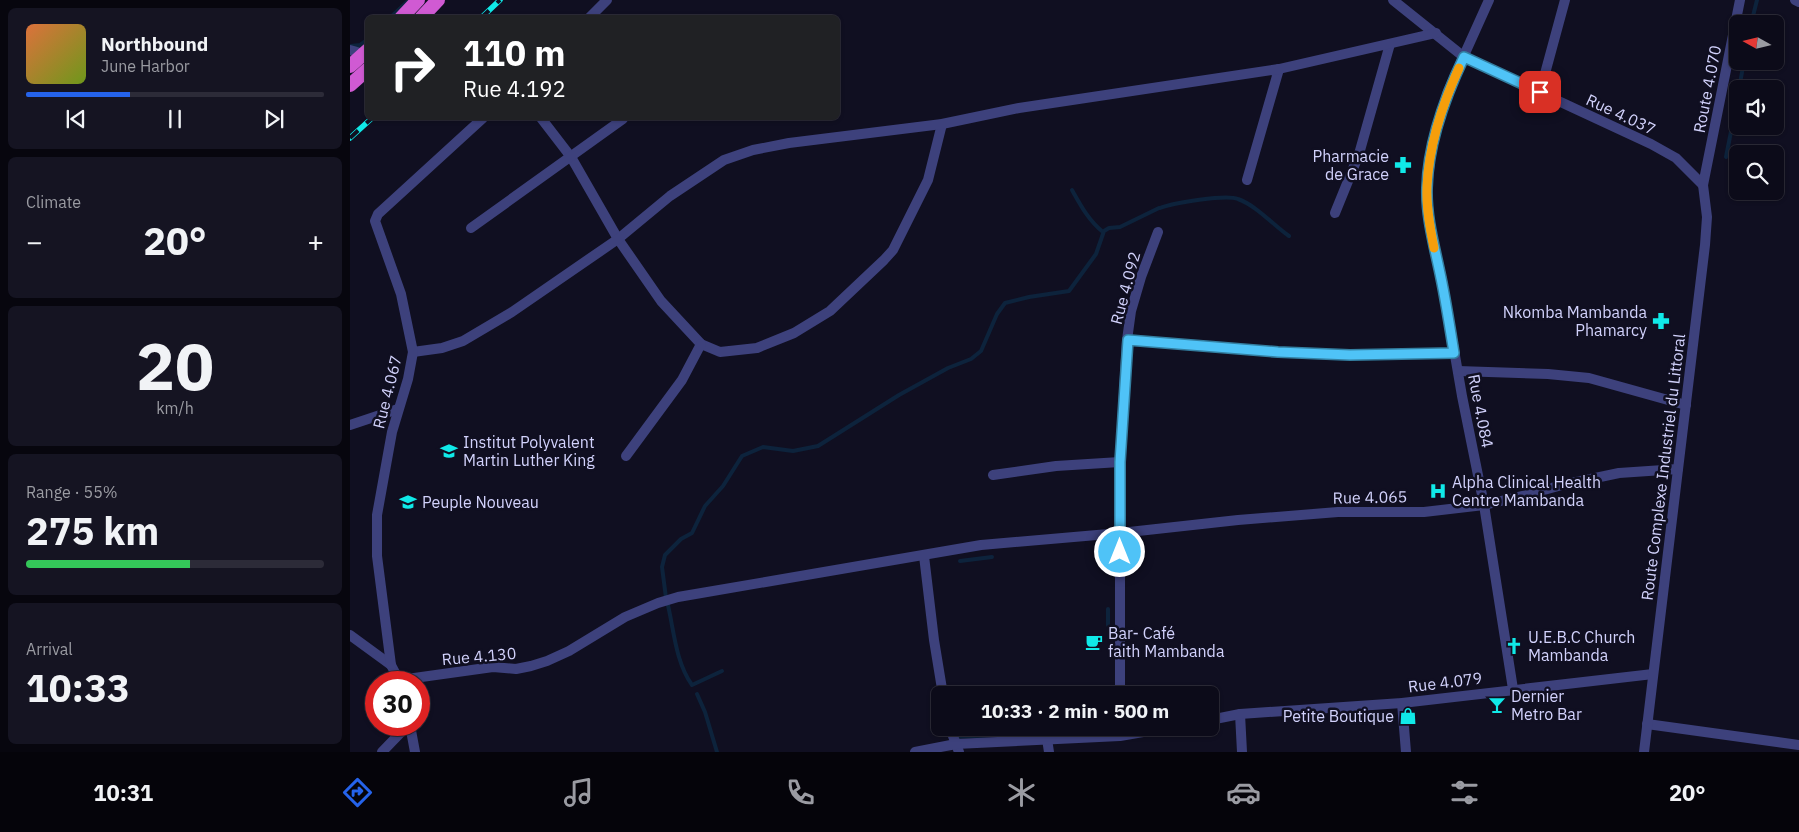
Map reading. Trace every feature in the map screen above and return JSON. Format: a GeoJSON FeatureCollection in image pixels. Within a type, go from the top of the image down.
{"type":"FeatureCollection","features":[{"type":"Feature","properties":{"kind":"highway"},"geometry":{"type":"LineString","coordinates":[[403,15],[418,0]]}},
{"type":"Feature","properties":{"kind":"highway"},"geometry":{"type":"LineString","coordinates":[[423,15],[438,0]]}},
{"type":"Feature","properties":{"kind":"highway"},"geometry":{"type":"LineString","coordinates":[[350,66],[360,51]]}},
{"type":"Feature","properties":{"kind":"highway"},"geometry":{"type":"LineString","coordinates":[[350,85],[365,72]]}},
{"type":"Feature","properties":{"kind":"street"},"geometry":{"type":"LineString","coordinates":[[592,15],[607,0]]}},
{"type":"Feature","properties":{"kind":"street","name":"Rue 4.037"},"geometry":{"type":"LineString","coordinates":[[1393,0],[1464,57],[1651,144],[1676,158],[1703,185]]}},
{"type":"Feature","properties":{"kind":"street","name":"Rue 4.084"},"geometry":{"type":"LineString","coordinates":[[1489,0],[1448,91],[1432,145],[1427,187],[1429,223],[1442,280],[1454,353],[1484,505],[1513,689]]}},
{"type":"Feature","properties":{"kind":"street"},"geometry":{"type":"LineString","coordinates":[[1540,92],[1565,0]]}},
{"type":"Feature","properties":{"kind":"street","name":"Route 4.070"},"geometry":{"type":"LineString","coordinates":[[1703,185],[1740,0]]}},
{"type":"Feature","properties":{"kind":"street"},"geometry":{"type":"LineString","coordinates":[[1794,0],[1799,2]]}},
{"type":"Feature","properties":{"kind":"street"},"geometry":{"type":"LineString","coordinates":[[413,352],[442,348],[463,341],[512,312],[618,239],[670,196],[724,160],[753,150],[789,143],[942,124],[1019,108],[1279,69],[1436,33]]}},
{"type":"Feature","properties":{"kind":"street"},"geometry":{"type":"LineString","coordinates":[[1335,213],[1359,154],[1390,44]]}},
{"type":"Feature","properties":{"kind":"street"},"geometry":{"type":"LineString","coordinates":[[1247,180],[1279,69]]}},
{"type":"Feature","properties":{"kind":"street","name":"Rue 4.067"},"geometry":{"type":"LineString","coordinates":[[391,665],[378,556],[377,515],[392,432],[408,379],[413,352],[401,294],[375,221],[378,214],[481,120]]}},
{"type":"Feature","properties":{"kind":"street"},"geometry":{"type":"LineString","coordinates":[[542,120],[570,158],[618,239],[661,301],[701,344],[720,352],[757,348],[794,333],[830,311],[884,260],[893,250],[928,180],[942,124]]}},
{"type":"Feature","properties":{"kind":"street"},"geometry":{"type":"LineString","coordinates":[[471,228],[622,120]]}},
{"type":"Feature","properties":{"kind":"street","name":"Route Complexe Industriel du Littoral"},"geometry":{"type":"LineString","coordinates":[[1644,752],[1705,245],[1707,217],[1703,185]]}},
{"type":"Feature","properties":{"kind":"street","name":"Rue 4.092"},"geometry":{"type":"LineString","coordinates":[[1120,686],[1120,462],[1128,340],[1132,312],[1141,277],[1158,232]]}},
{"type":"Feature","properties":{"kind":"street"},"geometry":{"type":"LineString","coordinates":[[1128,340],[1278,352],[1350,355],[1454,353]]}},
{"type":"Feature","properties":{"kind":"street"},"geometry":{"type":"LineString","coordinates":[[626,456],[682,380],[701,344]]}},
{"type":"Feature","properties":{"kind":"street"},"geometry":{"type":"LineString","coordinates":[[1458,371],[1548,374],[1589,378],[1686,405]]}},
{"type":"Feature","properties":{"kind":"street"},"geometry":{"type":"LineString","coordinates":[[350,425],[398,409]]}},
{"type":"Feature","properties":{"kind":"street"},"geometry":{"type":"LineString","coordinates":[[993,475],[1056,466],[1120,462]]}},
{"type":"Feature","properties":{"kind":"street","name":"Rue 4.065"},"geometry":{"type":"LineString","coordinates":[[924,556],[981,545],[1120,534],[1238,520],[1338,512],[1424,512],[1484,505],[1562,485],[1620,473],[1678,469]]}},
{"type":"Feature","properties":{"kind":"street"},"geometry":{"type":"LineString","coordinates":[[924,556],[942,686]]}},
{"type":"Feature","properties":{"kind":"street","name":"Rue 4.130"},"geometry":{"type":"LineString","coordinates":[[430,676],[493,667],[516,669],[547,661],[569,651],[625,617],[678,597],[924,556]]}},
{"type":"Feature","properties":{"kind":"street"},"geometry":{"type":"LineString","coordinates":[[350,635],[391,665],[394,671]]}},
{"type":"Feature","properties":{"kind":"street","name":"Rue 4.079"},"geometry":{"type":"LineString","coordinates":[[1219,718],[1240,714],[1402,703],[1654,674]]}},
{"type":"Feature","properties":{"kind":"street"},"geometry":{"type":"LineString","coordinates":[[1402,703],[1406,752]]}},
{"type":"Feature","properties":{"kind":"street"},"geometry":{"type":"LineString","coordinates":[[1240,714],[1242,752]]}},
{"type":"Feature","properties":{"kind":"street"},"geometry":{"type":"LineString","coordinates":[[1647,724],[1799,745]]}},
{"type":"Feature","properties":{"kind":"street"},"geometry":{"type":"LineString","coordinates":[[382,752],[398,736]]}},
{"type":"Feature","properties":{"kind":"street"},"geometry":{"type":"LineString","coordinates":[[411,736],[415,752]]}},
{"type":"Feature","properties":{"kind":"street"},"geometry":{"type":"LineString","coordinates":[[953,736],[958,748]]}},
{"type":"Feature","properties":{"kind":"street"},"geometry":{"type":"LineString","coordinates":[[915,752],[1078,736]]}},
{"type":"Feature","properties":{"kind":"street"},"geometry":{"type":"LineString","coordinates":[[1047,739],[1049,752]]}},
{"type":"Feature","properties":{"kind":"waterway"},"geometry":{"type":"LineString","coordinates":[[393,15],[409,0]]}},
{"type":"Feature","properties":{"kind":"waterway"},"geometry":{"type":"LineString","coordinates":[[1753,15],[1757,0]]}},
{"type":"Feature","properties":{"kind":"waterway"},"geometry":{"type":"LineString","coordinates":[[351,46],[360,45],[365,41]]}},
{"type":"Feature","properties":{"kind":"waterway"},"geometry":{"type":"LineString","coordinates":[[1741,80],[1742,70]]}},
{"type":"Feature","properties":{"kind":"waterway"},"geometry":{"type":"LineString","coordinates":[[1726,157],[1730,135]]}},
{"type":"Feature","properties":{"kind":"waterway"},"geometry":{"type":"LineString","coordinates":[[1072,190],[1089,218],[1103,232]]}},
{"type":"Feature","properties":{"kind":"waterway"},"geometry":{"type":"LineString","coordinates":[[1160,208],[1211,198],[1238,199],[1258,211],[1289,236]]}},
{"type":"Feature","properties":{"kind":"waterway"},"geometry":{"type":"LineString","coordinates":[[666,598],[662,567],[665,555],[681,539],[692,533],[705,506],[723,486],[742,456],[763,447],[793,451],[818,446],[899,395],[948,368],[971,359],[981,351],[997,314],[1005,303],[1069,291],[1096,254],[1104,231],[1109,228],[1120,227],[1159,208]]}},
{"type":"Feature","properties":{"kind":"waterway"},"geometry":{"type":"LineString","coordinates":[[960,561],[992,557]]}},
{"type":"Feature","properties":{"kind":"waterway"},"geometry":{"type":"LineString","coordinates":[[667,601],[678,655],[686,676],[692,685],[722,671]]}},
{"type":"Feature","properties":{"kind":"waterway"},"geometry":{"type":"LineString","coordinates":[[1108,609],[1108,625]]}},
{"type":"Feature","properties":{"kind":"waterway"},"geometry":{"type":"LineString","coordinates":[[697,694],[705,712],[717,752]]}},
{"type":"Feature","properties":{"kind":"waterway"},"geometry":{"type":"LineString","coordinates":[[955,737],[975,736]]}},
{"type":"Feature","properties":{"kind":"railway"},"geometry":{"type":"LineString","coordinates":[[484,15],[500,0]]}},
{"type":"Feature","properties":{"kind":"railway"},"geometry":{"type":"LineString","coordinates":[[350,138],[370,120]]}},
{"type":"Feature","properties":{"kind":"slow traffic"},"geometry":{"type":"LineString","coordinates":[[1434,248],[1429,223],[1427,187],[1432,145],[1448,91],[1459,68]]}},
{"type":"Feature","properties":{"kind":"place","name":"Pharmacie de Grace"},"geometry":{"type":"Point","coordinates":[1403,165]}},
{"type":"Feature","properties":{"kind":"place","name":"Nkomba Mambanda Phamarcy"},"geometry":{"type":"Point","coordinates":[1661,321]}},
{"type":"Feature","properties":{"kind":"place","name":"Institut Polyvalent Martin Luther King"},"geometry":{"type":"Point","coordinates":[449,451]}},
{"type":"Feature","properties":{"kind":"place","name":"Alpha Clinical Health Centre Mambanda"},"geometry":{"type":"Point","coordinates":[1438,491]}},
{"type":"Feature","properties":{"kind":"place","name":"Peuple Nouveau"},"geometry":{"type":"Point","coordinates":[408,502]}},
{"type":"Feature","properties":{"kind":"place","name":"Bar- Café faith Mambanda"},"geometry":{"type":"Point","coordinates":[1094,642]}},
{"type":"Feature","properties":{"kind":"place","name":"U.E.B.C Church Mambanda"},"geometry":{"type":"Point","coordinates":[1514,646]}},
{"type":"Feature","properties":{"kind":"place","name":"Dernier Metro Bar"},"geometry":{"type":"Point","coordinates":[1497,705]}},
{"type":"Feature","properties":{"kind":"place","name":"Petite Boutique"},"geometry":{"type":"Point","coordinates":[1408,716]}},
{"type":"Feature","properties":{"kind":"route"},"geometry":{"type":"LineString","coordinates":[[1120,552],[1120,462],[1128,340],[1278,352],[1350,355],[1454,353],[1442,280],[1429,223],[1427,187],[1432,145],[1448,91],[1464,57],[1540,92]]}}]}
